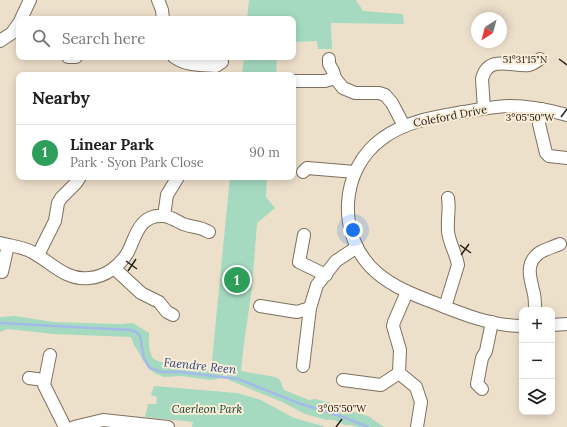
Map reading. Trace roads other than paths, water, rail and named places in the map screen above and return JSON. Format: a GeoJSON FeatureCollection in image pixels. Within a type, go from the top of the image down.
{"type":"FeatureCollection","features":[{"type":"Feature","properties":{"kind":"street"},"geometry":{"type":"LineString","coordinates":[[22,16],[30,0]]}},
{"type":"Feature","properties":{"kind":"street"},"geometry":{"type":"LineString","coordinates":[[158,0],[163,16]]}},
{"type":"Feature","properties":{"kind":"street"},"geometry":{"type":"LineString","coordinates":[[0,41],[12,33],[16,27]]}},
{"type":"Feature","properties":{"kind":"street"},"geometry":{"type":"LineString","coordinates":[[329,59],[329,64],[335,78],[343,88],[355,93],[379,93],[385,95],[392,103],[404,126]]}},
{"type":"Feature","properties":{"kind":"street"},"geometry":{"type":"LineString","coordinates":[[484,108],[482,79],[483,74],[489,67],[496,63],[504,62],[519,65],[531,64],[540,59]]}},
{"type":"Feature","properties":{"kind":"street"},"geometry":{"type":"LineString","coordinates":[[178,60],[187,64],[216,66],[222,62]]}},
{"type":"Feature","properties":{"kind":"street"},"geometry":{"type":"LineString","coordinates":[[296,82],[325,81],[335,78]]}},
{"type":"Feature","properties":{"kind":"street","name":"Coleford Drive"},"geometry":{"type":"LineString","coordinates":[[519,326],[471,317],[445,308],[407,292],[376,272],[357,247],[349,224],[347,205],[350,185],[355,172],[366,154],[375,144],[404,126],[428,118],[484,108],[510,106],[542,109],[567,115]]}},
{"type":"Feature","properties":{"kind":"street"},"geometry":{"type":"LineString","coordinates":[[542,109],[540,124],[546,153],[549,156],[567,158]]}},
{"type":"Feature","properties":{"kind":"street"},"geometry":{"type":"LineString","coordinates":[[303,172],[307,168],[355,172]]}},
{"type":"Feature","properties":{"kind":"street"},"geometry":{"type":"LineString","coordinates":[[38,255],[55,221],[58,203],[78,180]]}},
{"type":"Feature","properties":{"kind":"street"},"geometry":{"type":"LineString","coordinates":[[164,216],[166,195],[176,180]]}},
{"type":"Feature","properties":{"kind":"street"},"geometry":{"type":"LineString","coordinates":[[445,308],[458,265],[448,230],[448,198]]}},
{"type":"Feature","properties":{"kind":"street"},"geometry":{"type":"LineString","coordinates":[[2,272],[4,244],[26,249],[38,255],[60,271],[77,278],[88,278],[97,277],[114,268],[128,252],[141,224],[153,218],[164,216],[188,226],[202,228],[209,232]]}},
{"type":"Feature","properties":{"kind":"street"},"geometry":{"type":"LineString","coordinates":[[304,235],[299,262],[326,275]]}},
{"type":"Feature","properties":{"kind":"street"},"geometry":{"type":"LineString","coordinates":[[535,307],[534,294],[529,273],[530,266],[539,253],[560,244]]}},
{"type":"Feature","properties":{"kind":"street"},"geometry":{"type":"LineString","coordinates":[[302,366],[310,308],[317,285],[336,261],[357,247]]}},
{"type":"Feature","properties":{"kind":"street"},"geometry":{"type":"LineString","coordinates":[[114,268],[141,293],[159,302],[167,312],[173,315]]}},
{"type":"Feature","properties":{"kind":"street"},"geometry":{"type":"LineString","coordinates":[[399,373],[400,350],[393,326],[407,292]]}},
{"type":"Feature","properties":{"kind":"street"},"geometry":{"type":"LineString","coordinates":[[260,306],[298,312],[310,308]]}},
{"type":"Feature","properties":{"kind":"street"},"geometry":{"type":"LineString","coordinates":[[482,389],[478,384],[482,358],[486,350],[492,322]]}},
{"type":"Feature","properties":{"kind":"street"},"geometry":{"type":"LineString","coordinates":[[555,325],[567,324]]}},
{"type":"Feature","properties":{"kind":"street"},"geometry":{"type":"LineString","coordinates":[[50,355],[44,385],[65,427]]}},
{"type":"Feature","properties":{"kind":"street"},"geometry":{"type":"LineString","coordinates":[[343,380],[381,385],[399,373]]}},
{"type":"Feature","properties":{"kind":"street"},"geometry":{"type":"LineString","coordinates":[[399,373],[416,387],[421,402],[417,427]]}},
{"type":"Feature","properties":{"kind":"street"},"geometry":{"type":"LineString","coordinates":[[29,378],[44,380]]}},
{"type":"Feature","properties":{"kind":"street"},"geometry":{"type":"LineString","coordinates":[[74,427],[103,420],[168,427]]}},
{"type":"Feature","properties":{"kind":"waterway","name":"Faendre Reen"},"geometry":{"type":"LineString","coordinates":[[0,323],[130,330],[136,332],[140,336],[144,359],[150,368],[162,372],[180,372],[238,379],[298,403],[343,417],[368,427]]}},
{"type":"Feature","properties":{"kind":"place","name":"Linear Park"},"geometry":{"type":"Point","coordinates":[237,280]}},
{"type":"Feature","properties":{"kind":"park label","name":"Caerleon Park"},"geometry":{"type":"Point","coordinates":[207,409]}}]}
